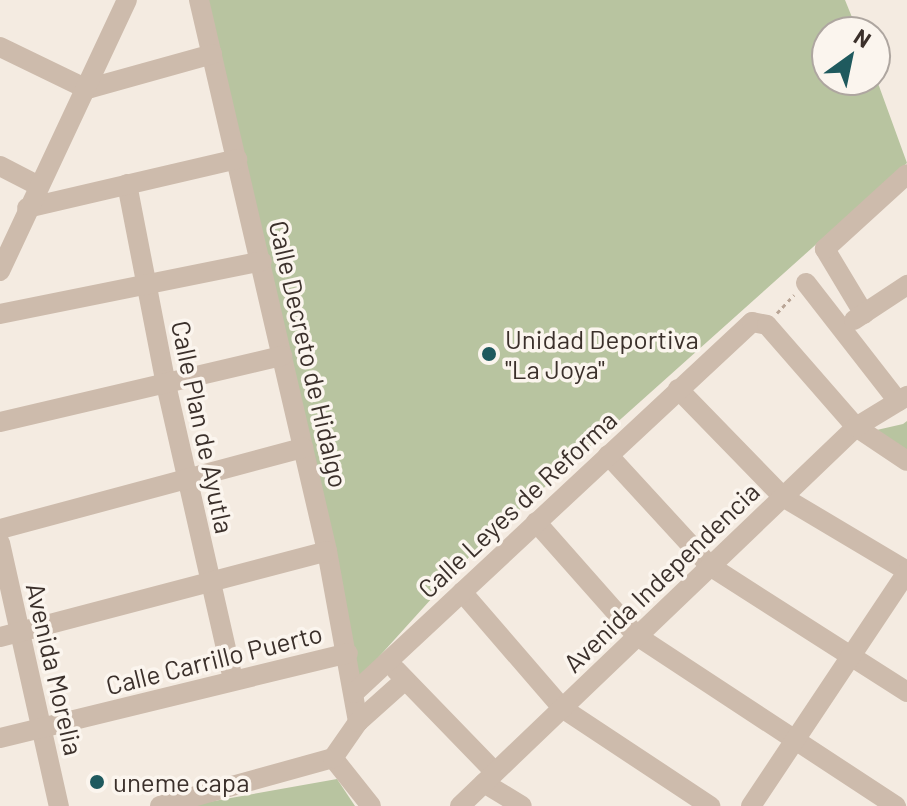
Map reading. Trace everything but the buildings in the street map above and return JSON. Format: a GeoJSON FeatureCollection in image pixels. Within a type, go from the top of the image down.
{"type":"FeatureCollection","features":[{"type":"Feature","properties":{"kind":"street","name":"Calle Decreto de Hidalgo"},"geometry":{"type":"LineString","coordinates":[[199,0],[327,551],[348,653],[358,722]]}},
{"type":"Feature","properties":{"kind":"street"},"geometry":{"type":"LineString","coordinates":[[2,261],[87,89],[124,1]]}},
{"type":"Feature","properties":{"kind":"street"},"geometry":{"type":"LineString","coordinates":[[0,47],[87,89],[212,54]]}},
{"type":"Feature","properties":{"kind":"street"},"geometry":{"type":"LineString","coordinates":[[27,208],[237,159]]}},
{"type":"Feature","properties":{"kind":"street"},"geometry":{"type":"LineString","coordinates":[[0,166],[39,186]]}},
{"type":"Feature","properties":{"kind":"street"},"geometry":{"type":"LineString","coordinates":[[864,314],[825,249],[907,174]]}},
{"type":"Feature","properties":{"kind":"street","name":"Calle Plan de Ayutla"},"geometry":{"type":"LineString","coordinates":[[127,184],[165,380],[233,679]]}},
{"type":"Feature","properties":{"kind":"street"},"geometry":{"type":"LineString","coordinates":[[0,314],[262,261]]}},
{"type":"Feature","properties":{"kind":"street"},"geometry":{"type":"LineString","coordinates":[[806,283],[904,400]]}},
{"type":"Feature","properties":{"kind":"street"},"geometry":{"type":"LineString","coordinates":[[840,327],[907,285]]}},
{"type":"Feature","properties":{"kind":"street"},"geometry":{"type":"LineString","coordinates":[[759,323],[856,427],[907,461]]}},
{"type":"Feature","properties":{"kind":"street","name":"Calle Leyes de Reforma"},"geometry":{"type":"LineString","coordinates":[[354,693],[678,389],[759,323]]}},
{"type":"Feature","properties":{"kind":"street"},"geometry":{"type":"LineString","coordinates":[[0,422],[165,380],[282,356]]}},
{"type":"Feature","properties":{"kind":"street"},"geometry":{"type":"LineString","coordinates":[[678,389],[783,497],[907,572],[751,806]]}},
{"type":"Feature","properties":{"kind":"street","name":"Avenida Independencia"},"geometry":{"type":"LineString","coordinates":[[460,806],[856,427],[904,400]]}},
{"type":"Feature","properties":{"kind":"street"},"geometry":{"type":"LineString","coordinates":[[0,529],[303,448]]}},
{"type":"Feature","properties":{"kind":"street"},"geometry":{"type":"LineString","coordinates":[[608,455],[710,566],[907,692]]}},
{"type":"Feature","properties":{"kind":"street"},"geometry":{"type":"LineString","coordinates":[[536,522],[637,636],[896,806]]}},
{"type":"Feature","properties":{"kind":"street","name":"Avenida Morelia"},"geometry":{"type":"LineString","coordinates":[[0,543],[9,634],[43,728],[59,806]]}},
{"type":"Feature","properties":{"kind":"street"},"geometry":{"type":"LineString","coordinates":[[9,634],[210,579],[327,551]]}},
{"type":"Feature","properties":{"kind":"street"},"geometry":{"type":"LineString","coordinates":[[462,592],[562,708],[710,806]]}},
{"type":"Feature","properties":{"kind":"street","name":"Calle Carrillo Puerto"},"geometry":{"type":"LineString","coordinates":[[0,738],[348,653]]}},
{"type":"Feature","properties":{"kind":"street"},"geometry":{"type":"LineString","coordinates":[[387,662],[490,777],[522,806]]}},
{"type":"Feature","properties":{"kind":"street"},"geometry":{"type":"LineString","coordinates":[[160,806],[333,758],[358,722],[405,680]]}},
{"type":"Feature","properties":{"kind":"street"},"geometry":{"type":"LineString","coordinates":[[333,758],[371,806]]}},
{"type":"Feature","properties":{"kind":"path"},"geometry":{"type":"LineString","coordinates":[[759,323],[806,283]]}},
{"type":"Feature","properties":{"kind":"green space","name":"Unidad Deportiva \"La Joya\""},"geometry":{"type":"Polygon","coordinates":[[[204,0],[845,0],[852,16],[811,16],[811,96],[883,96],[907,163],[480,545],[357,681],[204,0]]]}},
{"type":"Feature","properties":{"kind":"green space"},"geometry":{"type":"Polygon","coordinates":[[[907,421],[907,458],[868,432],[903,424],[907,421]]]}},
{"type":"Feature","properties":{"kind":"green space"},"geometry":{"type":"Polygon","coordinates":[[[337,779],[355,806],[186,806],[337,779]]]}},
{"type":"Feature","properties":{"kind":"place","name":"Unidad Deportiva \"La Joya\""},"geometry":{"type":"Point","coordinates":[489,354]}},
{"type":"Feature","properties":{"kind":"place","name":"uneme capa"},"geometry":{"type":"Point","coordinates":[97,782]}}]}
